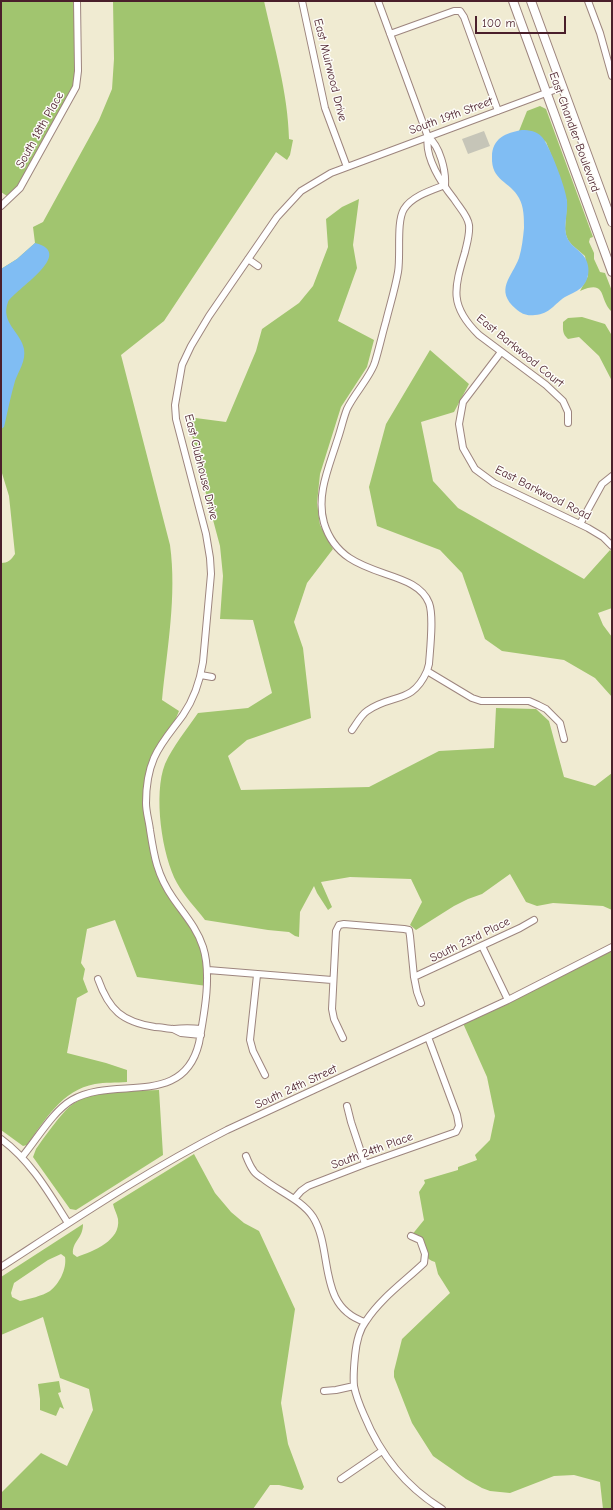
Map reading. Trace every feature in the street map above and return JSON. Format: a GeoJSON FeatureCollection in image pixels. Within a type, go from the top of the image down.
{"type":"FeatureCollection","features":[{"type":"Feature","properties":{"kind":"main road","name":"East Chandler Boulevard"},"geometry":{"type":"LineString","coordinates":[[513,1],[612,272]]}},
{"type":"Feature","properties":{"kind":"main road","name":"East Chandler Boulevard"},"geometry":{"type":"LineString","coordinates":[[531,1],[612,222]]}},
{"type":"Feature","properties":{"kind":"street","name":"South 18th Place"},"geometry":{"type":"LineString","coordinates":[[1,206],[16,193],[23,183],[72,94],[77,80],[77,1]]}},
{"type":"Feature","properties":{"kind":"street","name":"East Muirwood Drive"},"geometry":{"type":"LineString","coordinates":[[302,1],[326,108],[347,166]]}},
{"type":"Feature","properties":{"kind":"street","name":"East Barkwood Court"},"geometry":{"type":"LineString","coordinates":[[378,1],[428,137],[434,141],[446,173],[445,185],[448,192],[465,215],[469,226],[469,236],[458,276],[456,290],[457,303],[462,315],[470,325],[501,352],[546,385],[563,401],[568,412],[568,423]]}},
{"type":"Feature","properties":{"kind":"street"},"geometry":{"type":"LineString","coordinates":[[588,1],[600,33],[612,76]]}},
{"type":"Feature","properties":{"kind":"street"},"geometry":{"type":"LineString","coordinates":[[390,34],[454,11],[460,11],[498,111]]}},
{"type":"Feature","properties":{"kind":"street","name":"South 19th Street"},"geometry":{"type":"LineString","coordinates":[[347,166],[562,87]]}},
{"type":"Feature","properties":{"kind":"street","name":"East Clubhouse Drive"},"geometry":{"type":"LineString","coordinates":[[22,1156],[50,1121],[72,1100],[92,1091],[159,1085],[173,1080],[188,1066],[197,1051],[201,1032],[208,970],[203,947],[195,928],[172,897],[158,873],[146,805],[149,774],[154,758],[160,746],[192,701],[201,675],[210,596],[210,558],[206,534],[176,419],[176,399],[182,365],[191,346],[277,217],[301,191],[317,180],[347,166]]}},
{"type":"Feature","properties":{"kind":"street"},"geometry":{"type":"LineString","coordinates":[[352,730],[366,712],[375,706],[408,695],[417,688],[427,671],[429,664],[430,604],[419,588],[353,561],[344,554],[328,534],[321,508],[322,489],[347,409],[375,365],[398,270],[400,221],[403,210],[415,199],[445,185]]}},
{"type":"Feature","properties":{"kind":"street"},"geometry":{"type":"LineString","coordinates":[[248,259],[258,266]]}},
{"type":"Feature","properties":{"kind":"street","name":"East Barkwood Road"},"geometry":{"type":"LineString","coordinates":[[501,352],[463,402],[459,424],[464,448],[475,469],[494,483],[580,524],[603,537],[612,546]]}},
{"type":"Feature","properties":{"kind":"street"},"geometry":{"type":"LineString","coordinates":[[580,524],[602,484],[612,476]]}},
{"type":"Feature","properties":{"kind":"street"},"geometry":{"type":"LineString","coordinates":[[427,671],[472,698],[481,701],[529,702],[538,705],[546,709],[560,723],[564,739]]}},
{"type":"Feature","properties":{"kind":"street"},"geometry":{"type":"LineString","coordinates":[[201,675],[212,677]]}},
{"type":"Feature","properties":{"kind":"street","name":"South 23rd Place"},"geometry":{"type":"LineString","coordinates":[[414,977],[534,920]]}},
{"type":"Feature","properties":{"kind":"street"},"geometry":{"type":"LineString","coordinates":[[343,1038],[334,1019],[332,1009],[332,980],[336,931],[339,925],[344,924],[409,930],[414,977],[421,1002]]}},
{"type":"Feature","properties":{"kind":"street"},"geometry":{"type":"LineString","coordinates":[[482,946],[508,1000]]}},
{"type":"Feature","properties":{"kind":"street","name":"South 24th Street"},"geometry":{"type":"LineString","coordinates":[[1,1267],[68,1223],[159,1167],[206,1141],[428,1036],[508,1000],[612,947]]}},
{"type":"Feature","properties":{"kind":"street"},"geometry":{"type":"LineString","coordinates":[[208,970],[332,980]]}},
{"type":"Feature","properties":{"kind":"street"},"geometry":{"type":"LineString","coordinates":[[257,975],[250,1040],[253,1051],[265,1075]]}},
{"type":"Feature","properties":{"kind":"street"},"geometry":{"type":"LineString","coordinates":[[98,980],[106,999],[121,1016],[135,1023],[201,1032]]}},
{"type":"Feature","properties":{"kind":"street","name":"South 24th Place"},"geometry":{"type":"LineString","coordinates":[[294,1199],[308,1186],[456,1132],[458,1126],[457,1114],[428,1036]]}},
{"type":"Feature","properties":{"kind":"street"},"geometry":{"type":"LineString","coordinates":[[347,1106],[365,1164]]}},
{"type":"Feature","properties":{"kind":"street"},"geometry":{"type":"LineString","coordinates":[[1,1139],[22,1156],[68,1223]]}},
{"type":"Feature","properties":{"kind":"street"},"geometry":{"type":"LineString","coordinates":[[246,1156],[253,1172],[273,1188],[294,1199],[314,1218],[323,1248],[331,1287],[343,1309],[356,1319],[365,1322]]}},
{"type":"Feature","properties":{"kind":"street"},"geometry":{"type":"LineString","coordinates":[[411,1236],[420,1240],[424,1254],[424,1263],[388,1295],[365,1322],[356,1346],[353,1372],[354,1386],[360,1405],[373,1435],[382,1451],[410,1484],[433,1504],[442,1509]]}},
{"type":"Feature","properties":{"kind":"street"},"geometry":{"type":"LineString","coordinates":[[324,1391],[354,1386]]}},
{"type":"Feature","properties":{"kind":"street"},"geometry":{"type":"LineString","coordinates":[[341,1479],[382,1451]]}},
{"type":"Feature","properties":{"kind":"shaded area"},"geometry":{"type":"Polygon","coordinates":[[[484,131],[490,146],[468,154],[462,139],[484,131]]]}},
{"type":"Feature","properties":{"kind":"green space"},"geometry":{"type":"Polygon","coordinates":[[[1,1],[77,1],[77,80],[37,158],[10,198],[1,192],[1,1]]]}},
{"type":"Feature","properties":{"kind":"green space"},"geometry":{"type":"Polygon","coordinates":[[[113,1],[264,1],[283,87],[289,139],[293,140],[290,155],[287,160],[276,152],[164,321],[121,355],[170,545],[172,564],[172,603],[162,700],[179,711],[169,735],[154,758],[146,805],[158,873],[203,947],[207,986],[137,977],[115,920],[87,929],[81,963],[85,969],[83,979],[88,992],[77,998],[67,1053],[127,1070],[127,1082],[95,1084],[83,1087],[73,1093],[55,1107],[27,1145],[23,1146],[1,1130],[1,563],[9,561],[15,554],[9,496],[1,470],[1,269],[17,259],[35,243],[33,227],[43,222],[99,120],[112,89],[114,59],[113,1]]]}},
{"type":"Feature","properties":{"kind":"green space"},"geometry":{"type":"Polygon","coordinates":[[[540,106],[546,109],[593,237],[590,238],[589,242],[594,253],[594,259],[600,272],[605,273],[612,291],[612,312],[599,289],[595,287],[580,291],[588,276],[585,256],[572,245],[566,235],[567,202],[559,175],[546,142],[531,131],[519,131],[527,111],[540,106]]]}},
{"type":"Feature","properties":{"kind":"green space"},"geometry":{"type":"Polygon","coordinates":[[[359,199],[353,245],[357,268],[338,321],[374,340],[367,367],[341,407],[320,474],[317,503],[320,525],[333,549],[307,583],[294,622],[303,648],[311,718],[247,740],[228,756],[241,790],[369,787],[439,751],[494,748],[496,708],[536,709],[549,721],[564,777],[595,786],[612,773],[612,910],[603,906],[553,903],[537,906],[526,902],[510,874],[482,894],[454,906],[416,930],[410,925],[422,902],[411,879],[350,877],[321,882],[332,907],[328,910],[314,886],[300,912],[299,937],[289,932],[205,920],[183,893],[177,883],[167,857],[161,825],[161,777],[168,757],[176,744],[198,713],[248,708],[272,693],[253,620],[220,619],[223,576],[220,546],[201,475],[188,417],[226,422],[256,351],[262,329],[299,303],[313,286],[328,247],[326,219],[342,207],[359,199]]]}},
{"type":"Feature","properties":{"kind":"green space"},"geometry":{"type":"Polygon","coordinates":[[[582,317],[605,324],[611,334],[612,381],[599,356],[579,337],[568,339],[563,331],[563,322],[568,318],[582,317]]]}},
{"type":"Feature","properties":{"kind":"green space"},"geometry":{"type":"Polygon","coordinates":[[[430,350],[469,384],[454,412],[421,422],[433,481],[458,508],[584,579],[610,550],[612,552],[612,608],[598,613],[603,625],[612,637],[612,697],[595,678],[564,660],[502,651],[485,639],[462,573],[440,550],[377,526],[369,487],[386,424],[430,350]]]}},
{"type":"Feature","properties":{"kind":"green space"},"geometry":{"type":"Polygon","coordinates":[[[612,947],[612,1509],[603,1509],[600,1482],[574,1475],[554,1476],[510,1493],[490,1491],[466,1479],[433,1456],[412,1423],[394,1377],[394,1371],[402,1339],[450,1293],[438,1274],[435,1262],[429,1259],[425,1254],[420,1240],[411,1236],[424,1220],[419,1192],[425,1183],[424,1180],[458,1170],[458,1167],[477,1160],[475,1155],[490,1140],[495,1116],[487,1077],[462,1021],[612,947]]]}},
{"type":"Feature","properties":{"kind":"green space"},"geometry":{"type":"Polygon","coordinates":[[[159,1090],[163,1155],[76,1210],[70,1209],[33,1157],[36,1149],[50,1129],[75,1102],[86,1097],[110,1091],[159,1090]]]}},
{"type":"Feature","properties":{"kind":"green space"},"geometry":{"type":"Polygon","coordinates":[[[194,1154],[215,1193],[231,1212],[244,1223],[259,1231],[295,1309],[281,1403],[288,1444],[304,1487],[302,1490],[279,1485],[270,1485],[253,1509],[1,1509],[1,1493],[41,1453],[67,1466],[93,1410],[89,1389],[60,1378],[43,1317],[1,1335],[1,1277],[83,1224],[83,1229],[74,1246],[73,1254],[77,1257],[91,1252],[105,1244],[111,1239],[118,1227],[118,1219],[113,1204],[194,1154]],[[61,1254],[48,1260],[14,1283],[11,1293],[12,1297],[20,1301],[39,1296],[50,1291],[62,1276],[65,1266],[65,1257],[61,1254]]]}},
{"type":"Feature","properties":{"kind":"green space"},"geometry":{"type":"Polygon","coordinates":[[[59,1381],[61,1392],[58,1393],[64,1409],[60,1407],[56,1416],[40,1410],[38,1384],[59,1381]]]}},
{"type":"Feature","properties":{"kind":"water"},"geometry":{"type":"Polygon","coordinates":[[[522,130],[538,133],[549,149],[566,195],[566,234],[568,240],[581,253],[587,261],[588,266],[587,280],[581,288],[565,297],[548,311],[532,315],[524,314],[518,311],[506,296],[505,290],[509,277],[516,265],[521,250],[524,228],[523,213],[521,201],[515,192],[498,176],[495,171],[492,157],[494,145],[497,141],[505,135],[522,130]]]}},
{"type":"Feature","properties":{"kind":"water"},"geometry":{"type":"Polygon","coordinates":[[[35,243],[46,248],[49,255],[46,263],[40,272],[13,296],[8,302],[6,309],[9,322],[22,343],[24,353],[23,361],[15,381],[4,427],[1,429],[1,269],[17,259],[35,243]]]}}]}
